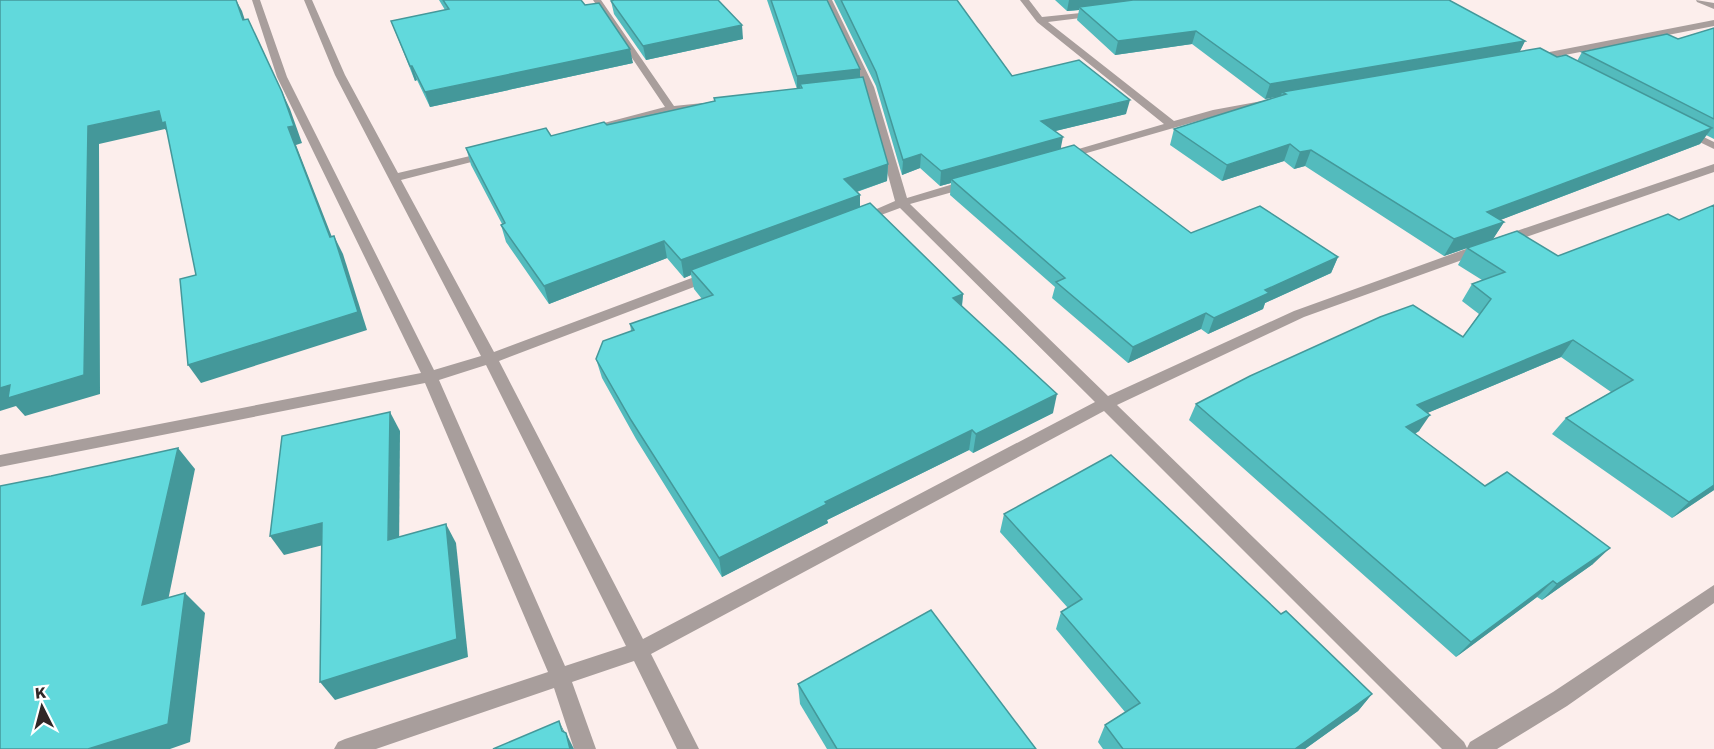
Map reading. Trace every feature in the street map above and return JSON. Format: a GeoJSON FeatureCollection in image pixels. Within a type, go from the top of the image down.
{"type":"FeatureCollection","features":[{"type":"Feature","properties":{"kind":"street"},"geometry":{"type":"LineString","coordinates":[[256,0],[282,77],[430,377],[560,677],[585,749]]}},
{"type":"Feature","properties":{"kind":"street"},"geometry":{"type":"LineString","coordinates":[[308,0],[340,75],[640,650],[688,749]]}},
{"type":"Feature","properties":{"kind":"street"},"geometry":{"type":"LineString","coordinates":[[597,0],[671,110]]}},
{"type":"Feature","properties":{"kind":"street"},"geometry":{"type":"LineString","coordinates":[[828,0],[863,87],[902,203],[1456,749]]}},
{"type":"Feature","properties":{"kind":"street"},"geometry":{"type":"LineString","coordinates":[[1024,0],[1040,20],[1172,125]]}},
{"type":"Feature","properties":{"kind":"street"},"geometry":{"type":"LineString","coordinates":[[1700,0],[1714,6]]}},
{"type":"Feature","properties":{"kind":"street"},"geometry":{"type":"LineString","coordinates":[[1040,20],[1110,11]]}},
{"type":"Feature","properties":{"kind":"street"},"geometry":{"type":"LineString","coordinates":[[1518,60],[1536,54],[1714,22]]}},
{"type":"Feature","properties":{"kind":"street"},"geometry":{"type":"LineString","coordinates":[[1536,54],[1562,67]]}},
{"type":"Feature","properties":{"kind":"street"},"geometry":{"type":"LineString","coordinates":[[1048,161],[1213,113],[1272,103]]}},
{"type":"Feature","properties":{"kind":"street"},"geometry":{"type":"LineString","coordinates":[[579,132],[671,110],[718,104]]}},
{"type":"Feature","properties":{"kind":"street"},"geometry":{"type":"LineString","coordinates":[[1673,125],[1714,146]]}},
{"type":"Feature","properties":{"kind":"street"},"geometry":{"type":"LineString","coordinates":[[394,178],[498,152]]}},
{"type":"Feature","properties":{"kind":"street"},"geometry":{"type":"LineString","coordinates":[[345,749],[640,650],[1106,404],[1299,314],[1714,168]]}},
{"type":"Feature","properties":{"kind":"street"},"geometry":{"type":"LineString","coordinates":[[846,224],[902,203],[980,180]]}},
{"type":"Feature","properties":{"kind":"street"},"geometry":{"type":"LineString","coordinates":[[0,461],[430,377],[489,359],[723,271]]}},
{"type":"Feature","properties":{"kind":"street"},"geometry":{"type":"LineString","coordinates":[[1477,749],[1560,699],[1714,593]]}},
{"type":"Feature","properties":{"kind":"building"},"geometry":{"type":"Polygon","coordinates":[[[0,0],[236,0],[243,20],[248,19],[282,92],[294,126],[288,127],[330,237],[334,236],[358,312],[188,365],[180,279],[196,275],[165,122],[162,123],[159,111],[88,126],[84,375],[8,398],[10,385],[0,388],[0,0]]]}},
{"type":"Feature","properties":{"kind":"building"},"geometry":{"type":"Polygon","coordinates":[[[443,0],[581,0],[585,5],[599,3],[630,49],[425,92],[410,66],[391,21],[449,9],[443,0]]]}},
{"type":"Feature","properties":{"kind":"building"},"geometry":{"type":"Polygon","coordinates":[[[718,0],[742,25],[643,46],[611,1],[718,0]]]}},
{"type":"Feature","properties":{"kind":"building"},"geometry":{"type":"Polygon","coordinates":[[[771,0],[827,0],[860,69],[797,76],[771,0]]]}},
{"type":"Feature","properties":{"kind":"building"},"geometry":{"type":"Polygon","coordinates":[[[841,0],[957,0],[1012,76],[1079,60],[1130,100],[1041,121],[1063,137],[941,171],[921,154],[903,160],[876,72],[841,0]]]}},
{"type":"Feature","properties":{"kind":"building"},"geometry":{"type":"Polygon","coordinates":[[[1133,0],[1449,0],[1525,41],[1270,84],[1196,31],[1118,41],[1079,7],[1133,0]]]}},
{"type":"Feature","properties":{"kind":"building"},"geometry":{"type":"Polygon","coordinates":[[[1714,28],[1714,119],[1582,52],[1667,34],[1678,39],[1714,28]]]}},
{"type":"Feature","properties":{"kind":"building"},"geometry":{"type":"Polygon","coordinates":[[[1540,48],[1557,57],[1566,55],[1712,128],[1487,212],[1504,222],[1454,239],[1311,150],[1300,152],[1290,144],[1227,165],[1174,129],[1286,94],[1282,92],[1540,48]]]}},
{"type":"Feature","properties":{"kind":"building"},"geometry":{"type":"Polygon","coordinates":[[[863,77],[888,164],[844,179],[860,195],[681,260],[664,241],[544,286],[501,225],[505,223],[466,148],[546,128],[551,136],[604,122],[607,125],[715,101],[714,98],[802,88],[800,84],[863,77]]]}},
{"type":"Feature","properties":{"kind":"building"},"geometry":{"type":"Polygon","coordinates":[[[1074,145],[1191,233],[1260,206],[1338,257],[1265,290],[1269,293],[1214,318],[1206,313],[1133,347],[1056,282],[1065,278],[951,179],[1074,145]]]}},
{"type":"Feature","properties":{"kind":"building"},"geometry":{"type":"Polygon","coordinates":[[[870,203],[963,294],[953,298],[1057,394],[976,434],[972,430],[825,502],[827,504],[719,558],[631,420],[596,359],[603,341],[634,330],[630,324],[713,295],[691,270],[870,203]]]}},
{"type":"Feature","properties":{"kind":"building"},"geometry":{"type":"Polygon","coordinates":[[[1714,205],[1714,485],[1689,502],[1566,418],[1633,380],[1573,340],[1417,405],[1430,415],[1406,427],[1485,486],[1507,472],[1610,548],[1557,584],[1553,581],[1471,642],[1196,404],[1250,376],[1380,317],[1413,305],[1463,337],[1491,299],[1472,284],[1505,272],[1467,248],[1517,231],[1558,256],[1668,214],[1679,220],[1714,205]]]}},
{"type":"Feature","properties":{"kind":"building"},"geometry":{"type":"Polygon","coordinates":[[[390,412],[388,540],[446,524],[457,639],[320,682],[322,523],[270,536],[282,436],[390,412]]]}},
{"type":"Feature","properties":{"kind":"building"},"geometry":{"type":"Polygon","coordinates":[[[178,448],[142,605],[185,593],[168,724],[88,749],[0,749],[0,486],[178,448]]]}},
{"type":"Feature","properties":{"kind":"building"},"geometry":{"type":"Polygon","coordinates":[[[1111,455],[1281,614],[1286,611],[1372,694],[1295,749],[1123,749],[1105,725],[1140,703],[1061,612],[1082,599],[1004,514],[1111,455]]]}},
{"type":"Feature","properties":{"kind":"building"},"geometry":{"type":"Polygon","coordinates":[[[931,610],[1036,749],[837,749],[798,684],[931,610]]]}},
{"type":"Feature","properties":{"kind":"building"},"geometry":{"type":"Polygon","coordinates":[[[559,721],[562,731],[566,733],[570,749],[493,749],[559,721]]]}}]}
